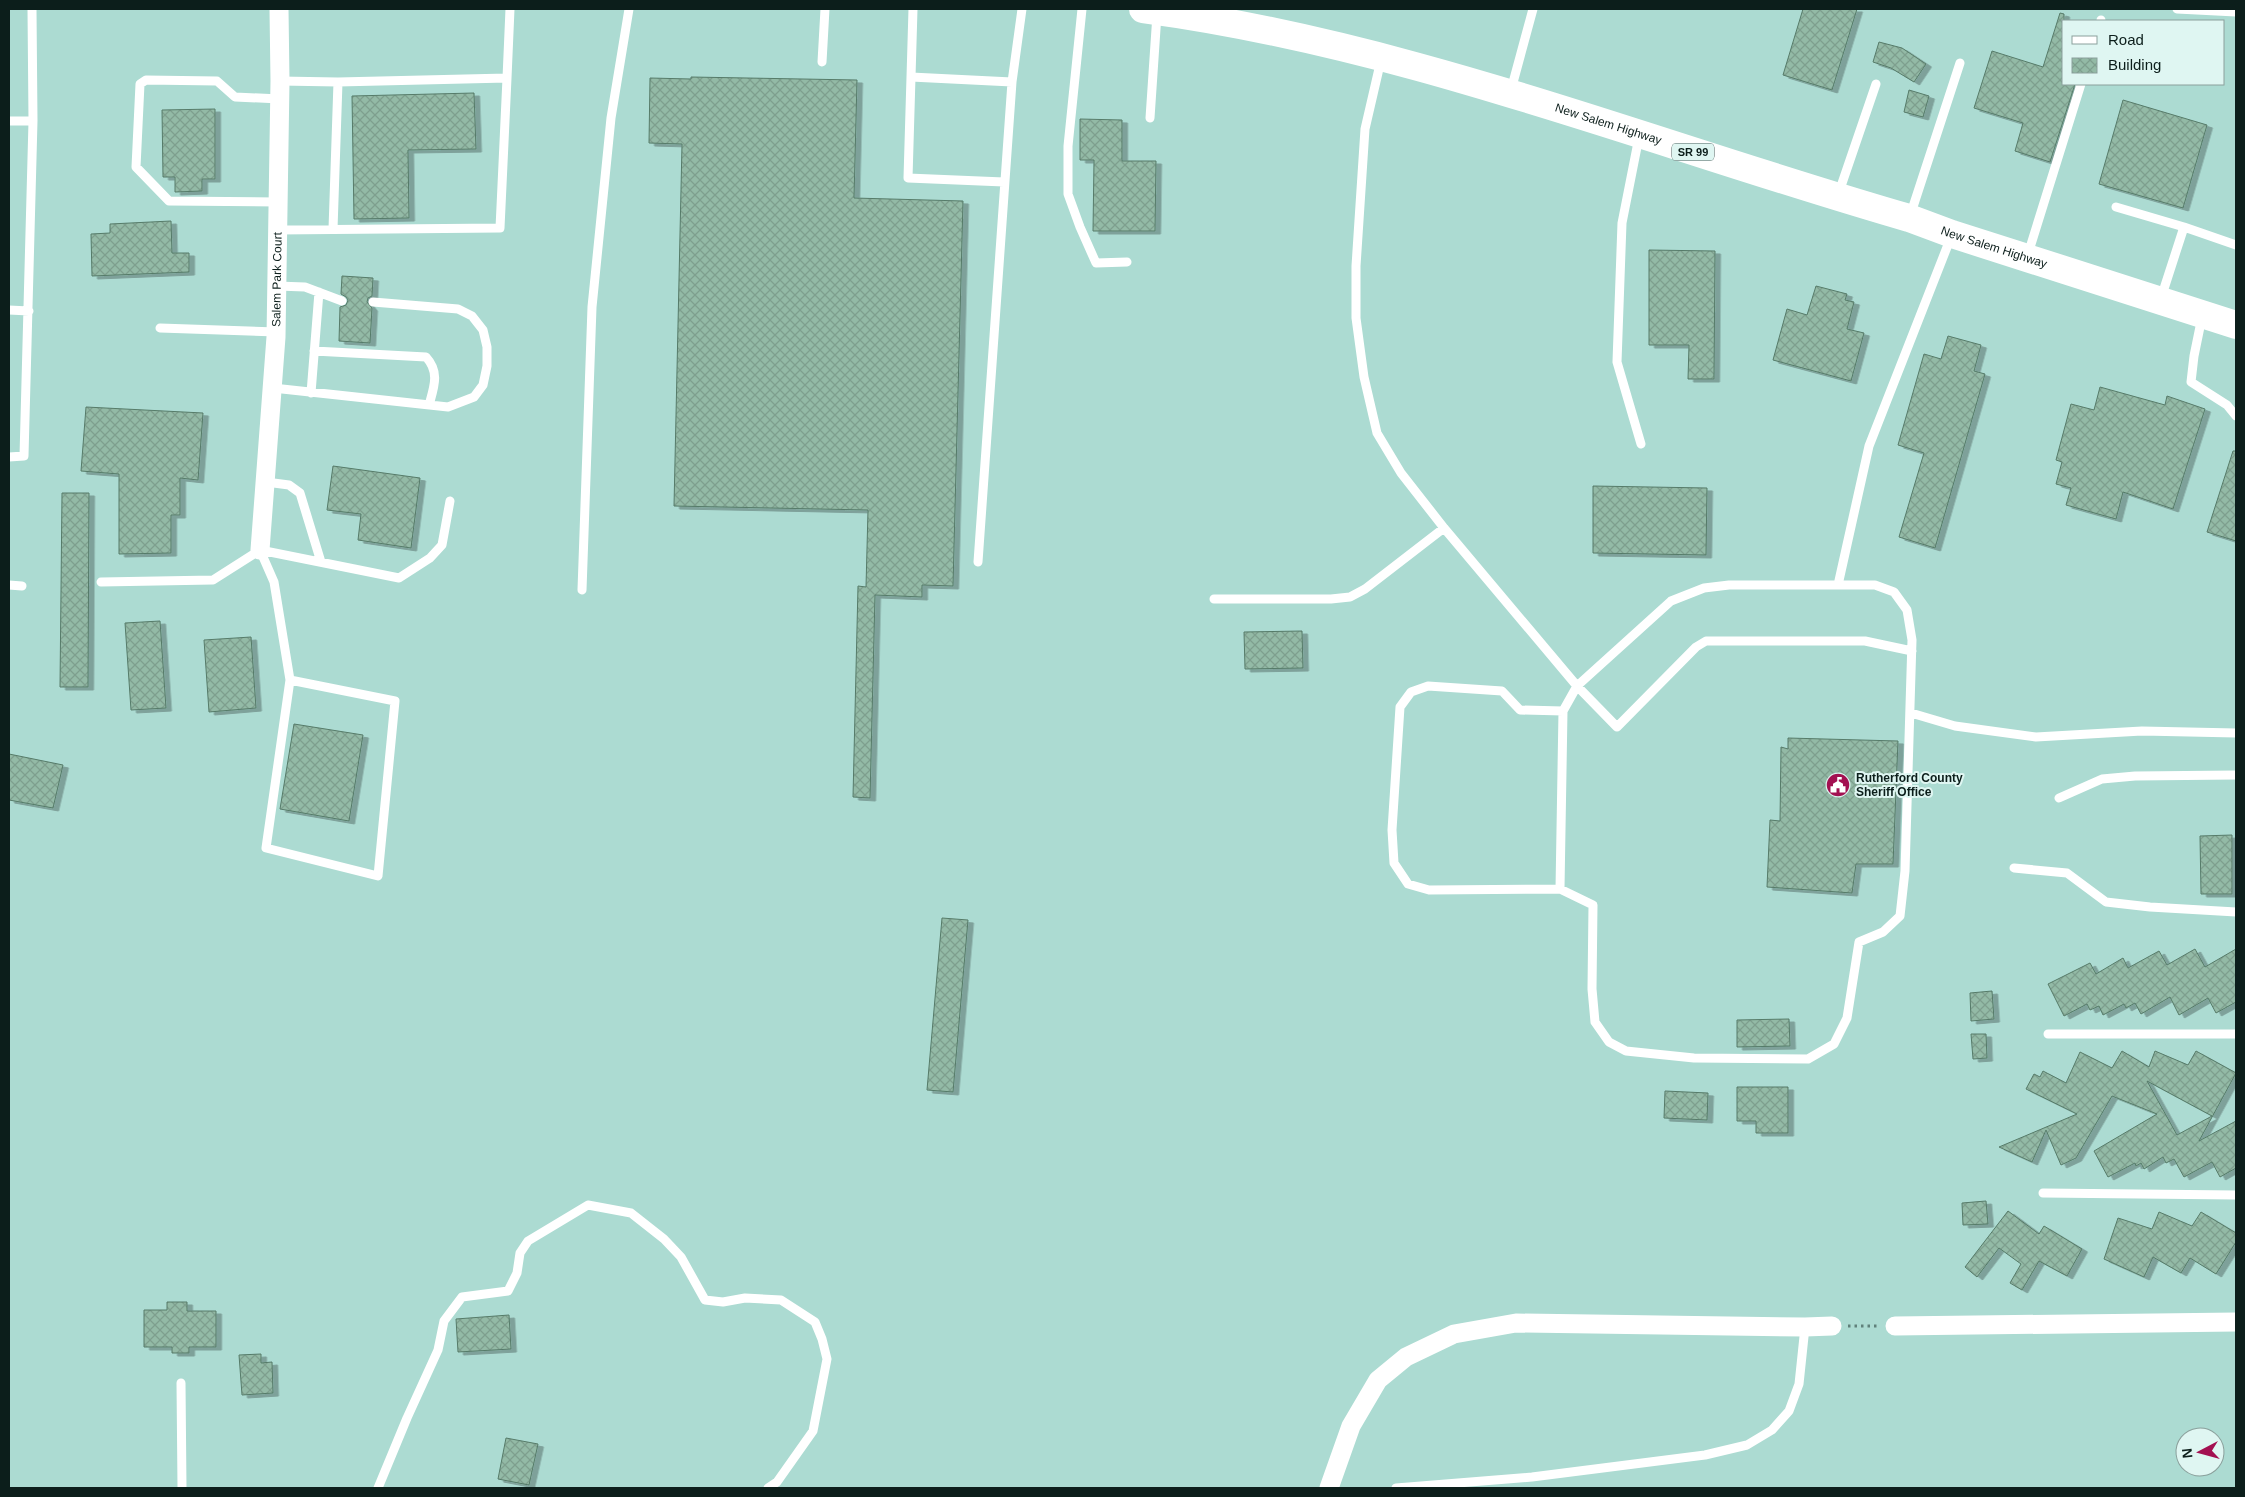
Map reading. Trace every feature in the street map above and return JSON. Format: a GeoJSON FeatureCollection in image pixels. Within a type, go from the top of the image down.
{"type":"FeatureCollection","features":[{"type":"Feature","properties":{"kind":"main road","name":"New Salem Highway"},"geometry":{"type":"LineString","coordinates":[[1150,10],[1215,20],[1349,48],[1510,94],[1837,198],[1909,218],[1952,234],[2236,325]]}},
{"type":"Feature","properties":{"kind":"street","name":"Salem Park Court"},"geometry":{"type":"LineString","coordinates":[[260,550],[276,332],[280,90],[279,9]]}},
{"type":"Feature","properties":{"kind":"street"},"geometry":{"type":"LineString","coordinates":[[1895,1326],[2236,1322]]}},
{"type":"Feature","properties":{"kind":"street"},"geometry":{"type":"LineString","coordinates":[[1329,1488],[1351,1426],[1378,1380],[1406,1357],[1454,1334],[1516,1323],[1832,1326]]}},
{"type":"Feature","properties":{"kind":"lane"},"geometry":{"type":"LineString","coordinates":[[9,457],[24,456],[33,121],[32,9]]}},
{"type":"Feature","properties":{"kind":"lane"},"geometry":{"type":"LineString","coordinates":[[278,230],[500,228],[510,9]]}},
{"type":"Feature","properties":{"kind":"lane"},"geometry":{"type":"LineString","coordinates":[[582,590],[592,307],[612,118],[629,9]]}},
{"type":"Feature","properties":{"kind":"lane"},"geometry":{"type":"LineString","coordinates":[[822,62],[825,9]]}},
{"type":"Feature","properties":{"kind":"lane"},"geometry":{"type":"LineString","coordinates":[[913,9],[908,178],[1004,182]]}},
{"type":"Feature","properties":{"kind":"lane"},"geometry":{"type":"LineString","coordinates":[[978,562],[1004,182],[1012,82],[1022,9]]}},
{"type":"Feature","properties":{"kind":"lane"},"geometry":{"type":"LineString","coordinates":[[1082,9],[1068,146],[1068,194],[1096,263],[1127,262]]}},
{"type":"Feature","properties":{"kind":"lane"},"geometry":{"type":"LineString","coordinates":[[1510,94],[1534,9]]}},
{"type":"Feature","properties":{"kind":"lane"},"geometry":{"type":"LineString","coordinates":[[2177,9],[2236,12]]}},
{"type":"Feature","properties":{"kind":"lane"},"geometry":{"type":"LineString","coordinates":[[1150,10],[1150,118]]}},
{"type":"Feature","properties":{"kind":"lane"},"geometry":{"type":"LineString","coordinates":[[1381,57],[1365,129],[1356,266],[1356,318],[1364,377],[1377,433],[1401,473],[1444,528],[1577,686],[1617,727],[1696,647],[1706,641],[1865,641],[1912,651]]}},
{"type":"Feature","properties":{"kind":"lane"},"geometry":{"type":"LineString","coordinates":[[1909,218],[1960,63]]}},
{"type":"Feature","properties":{"kind":"lane"},"geometry":{"type":"LineString","coordinates":[[911,77],[1012,82]]}},
{"type":"Feature","properties":{"kind":"lane"},"geometry":{"type":"LineString","coordinates":[[278,202],[169,201],[136,167],[140,84],[146,80],[217,81],[234,97],[338,82],[507,78]]}},
{"type":"Feature","properties":{"kind":"lane"},"geometry":{"type":"LineString","coordinates":[[333,229],[338,82]]}},
{"type":"Feature","properties":{"kind":"lane"},"geometry":{"type":"LineString","coordinates":[[1837,198],[1876,84]]}},
{"type":"Feature","properties":{"kind":"lane"},"geometry":{"type":"LineString","coordinates":[[2027,257],[2081,85]]}},
{"type":"Feature","properties":{"kind":"lane"},"geometry":{"type":"LineString","coordinates":[[9,121],[33,121]]}},
{"type":"Feature","properties":{"kind":"lane"},"geometry":{"type":"LineString","coordinates":[[1639,134],[1622,223],[1617,362],[1641,444]]}},
{"type":"Feature","properties":{"kind":"lane"},"geometry":{"type":"LineString","coordinates":[[2116,207],[2236,245]]}},
{"type":"Feature","properties":{"kind":"lane"},"geometry":{"type":"LineString","coordinates":[[2160,301],[2184,227]]}},
{"type":"Feature","properties":{"kind":"lane"},"geometry":{"type":"LineString","coordinates":[[1838,585],[1869,446],[1952,234]]}},
{"type":"Feature","properties":{"kind":"lane"},"geometry":{"type":"LineString","coordinates":[[277,286],[305,286],[342,301]]}},
{"type":"Feature","properties":{"kind":"lane"},"geometry":{"type":"LineString","coordinates":[[311,393],[319,292]]}},
{"type":"Feature","properties":{"kind":"lane"},"geometry":{"type":"LineString","coordinates":[[273,388],[448,407],[474,397],[483,385],[487,366],[487,347],[483,330],[472,316],[458,309],[373,302]]}},
{"type":"Feature","properties":{"kind":"lane"},"geometry":{"type":"LineString","coordinates":[[9,310],[29,311]]}},
{"type":"Feature","properties":{"kind":"lane"},"geometry":{"type":"LineString","coordinates":[[2203,314],[2194,356],[2192,382],[2228,405],[2236,416]]}},
{"type":"Feature","properties":{"kind":"lane"},"geometry":{"type":"LineString","coordinates":[[160,328],[276,332]]}},
{"type":"Feature","properties":{"kind":"lane"},"geometry":{"type":"LineString","coordinates":[[314,351],[426,357],[433,364],[435,374],[434,388],[429,405]]}},
{"type":"Feature","properties":{"kind":"lane"},"geometry":{"type":"LineString","coordinates":[[266,482],[290,485],[300,493],[320,562]]}},
{"type":"Feature","properties":{"kind":"lane"},"geometry":{"type":"LineString","coordinates":[[101,582],[213,580],[260,550],[399,578],[430,558],[442,545],[450,500]]}},
{"type":"Feature","properties":{"kind":"lane"},"geometry":{"type":"LineString","coordinates":[[1214,599],[1331,599],[1350,597],[1365,590],[1444,528]]}},
{"type":"Feature","properties":{"kind":"lane"},"geometry":{"type":"LineString","coordinates":[[260,550],[274,582],[290,680],[266,848],[378,876],[395,701],[290,680]]}},
{"type":"Feature","properties":{"kind":"lane"},"geometry":{"type":"LineString","coordinates":[[9,585],[22,586]]}},
{"type":"Feature","properties":{"kind":"lane"},"geometry":{"type":"LineString","coordinates":[[1560,888],[1563,711],[1577,686],[1671,601],[1704,588],[1729,585],[1875,585],[1894,592],[1907,610],[1912,651],[1911,713],[1905,872],[1900,916],[1883,932],[1859,942],[1847,1018],[1834,1044],[1808,1059],[1694,1058],[1626,1051],[1609,1042],[1596,1022],[1592,989],[1593,905],[1560,888],[1429,890],[1408,884],[1394,863],[1392,830],[1400,707],[1411,692],[1428,686],[1502,692],[1520,710],[1563,711]]}},
{"type":"Feature","properties":{"kind":"lane"},"geometry":{"type":"LineString","coordinates":[[1911,713],[1955,726],[2036,737],[2142,731],[2236,733]]}},
{"type":"Feature","properties":{"kind":"lane"},"geometry":{"type":"LineString","coordinates":[[2058,798],[2102,779],[2135,776],[2236,775]]}},
{"type":"Feature","properties":{"kind":"lane"},"geometry":{"type":"LineString","coordinates":[[2014,868],[2067,873],[2106,902],[2150,907],[2236,912]]}},
{"type":"Feature","properties":{"kind":"lane"},"geometry":{"type":"LineString","coordinates":[[2048,1034],[2236,1034]]}},
{"type":"Feature","properties":{"kind":"lane"},"geometry":{"type":"LineString","coordinates":[[2043,1193],[2236,1195]]}},
{"type":"Feature","properties":{"kind":"lane"},"geometry":{"type":"LineString","coordinates":[[378,1488],[438,1350],[444,1321],[462,1296],[508,1291],[518,1273],[520,1254],[528,1241],[588,1205],[631,1213],[664,1239],[681,1257],[705,1300],[723,1302],[745,1298],[781,1300],[814,1322],[822,1339],[827,1359],[813,1431],[776,1482],[768,1488]]}},
{"type":"Feature","properties":{"kind":"lane"},"geometry":{"type":"LineString","coordinates":[[1396,1488],[1532,1477],[1705,1455],[1747,1445],[1772,1430],[1789,1411],[1799,1384],[1806,1327]]}},
{"type":"Feature","properties":{"kind":"lane"},"geometry":{"type":"LineString","coordinates":[[181,1383],[182,1488]]}},
{"type":"Feature","properties":{"kind":"path"},"geometry":{"type":"LineString","coordinates":[[1832,1326],[1895,1326]]}},
{"type":"Feature","properties":{"kind":"building"},"geometry":{"type":"Polygon","coordinates":[[[1803,9],[1857,9],[1832,90],[1783,75],[1803,9]]]}},
{"type":"Feature","properties":{"kind":"building"},"geometry":{"type":"Polygon","coordinates":[[[2060,13],[2064,14],[2064,20],[2062,20],[2062,85],[2075,85],[2050,162],[2015,151],[2023,123],[1974,108],[1992,51],[2043,67],[2060,13]]]}},
{"type":"Feature","properties":{"kind":"building"},"geometry":{"type":"Polygon","coordinates":[[[1879,42],[1902,48],[1926,64],[1914,82],[1891,68],[1873,62],[1879,42]]]}},
{"type":"Feature","properties":{"kind":"building"},"geometry":{"type":"Polygon","coordinates":[[[691,77],[857,80],[854,198],[963,201],[953,586],[922,585],[922,597],[875,595],[870,798],[853,797],[858,586],[866,587],[868,510],[674,506],[682,144],[649,143],[650,78],[691,79],[691,77]]]}},
{"type":"Feature","properties":{"kind":"building"},"geometry":{"type":"Polygon","coordinates":[[[1909,90],[1929,96],[1923,117],[1904,112],[1909,90]]]}},
{"type":"Feature","properties":{"kind":"building"},"geometry":{"type":"Polygon","coordinates":[[[474,93],[476,149],[408,150],[409,218],[354,219],[352,96],[474,93]]]}},
{"type":"Feature","properties":{"kind":"building"},"geometry":{"type":"Polygon","coordinates":[[[2123,100],[2207,125],[2183,208],[2099,184],[2123,100]]]}},
{"type":"Feature","properties":{"kind":"building"},"geometry":{"type":"Polygon","coordinates":[[[215,109],[215,179],[202,179],[202,191],[175,192],[175,177],[163,177],[162,110],[215,109]]]}},
{"type":"Feature","properties":{"kind":"building"},"geometry":{"type":"Polygon","coordinates":[[[1080,119],[1122,120],[1122,161],[1156,161],[1155,231],[1093,231],[1094,160],[1080,160],[1080,119]]]}},
{"type":"Feature","properties":{"kind":"building"},"geometry":{"type":"Polygon","coordinates":[[[171,221],[172,253],[189,253],[189,272],[92,276],[91,234],[110,233],[110,224],[171,221]]]}},
{"type":"Feature","properties":{"kind":"building"},"geometry":{"type":"Polygon","coordinates":[[[1649,250],[1715,251],[1714,379],[1688,379],[1689,345],[1649,345],[1649,250]]]}},
{"type":"Feature","properties":{"kind":"building"},"geometry":{"type":"Polygon","coordinates":[[[342,276],[373,278],[372,296],[368,298],[367,302],[372,308],[370,343],[339,341],[340,307],[346,305],[348,300],[341,294],[342,276]]]}},
{"type":"Feature","properties":{"kind":"building"},"geometry":{"type":"Polygon","coordinates":[[[1816,286],[1847,294],[1845,300],[1854,302],[1847,329],[1864,333],[1851,381],[1773,360],[1787,309],[1807,315],[1816,286]]]}},
{"type":"Feature","properties":{"kind":"building"},"geometry":{"type":"Polygon","coordinates":[[[1948,336],[1981,345],[1974,371],[1985,374],[1935,548],[1899,537],[1924,453],[1898,445],[1924,354],[1941,359],[1948,336]]]}},
{"type":"Feature","properties":{"kind":"building"},"geometry":{"type":"Polygon","coordinates":[[[2100,387],[2165,405],[2167,396],[2205,409],[2173,509],[2123,492],[2116,519],[2066,505],[2071,488],[2056,484],[2062,462],[2056,460],[2071,404],[2094,410],[2100,387]]]}},
{"type":"Feature","properties":{"kind":"building"},"geometry":{"type":"Polygon","coordinates":[[[86,407],[203,413],[198,480],[180,478],[180,515],[171,515],[171,553],[119,554],[119,474],[81,471],[86,407]]]}},
{"type":"Feature","properties":{"kind":"building"},"geometry":{"type":"Polygon","coordinates":[[[2233,451],[2236,451],[2236,541],[2207,532],[2233,451]]]}},
{"type":"Feature","properties":{"kind":"building"},"geometry":{"type":"Polygon","coordinates":[[[333,466],[420,478],[411,548],[358,540],[361,514],[327,510],[333,466]]]}},
{"type":"Feature","properties":{"kind":"building"},"geometry":{"type":"Polygon","coordinates":[[[1593,486],[1707,488],[1706,555],[1593,553],[1593,486]]]}},
{"type":"Feature","properties":{"kind":"building"},"geometry":{"type":"Polygon","coordinates":[[[62,493],[89,493],[88,687],[60,687],[62,493]]]}},
{"type":"Feature","properties":{"kind":"building"},"geometry":{"type":"Polygon","coordinates":[[[160,621],[166,708],[131,710],[125,623],[160,621]]]}},
{"type":"Feature","properties":{"kind":"building"},"geometry":{"type":"Polygon","coordinates":[[[1302,631],[1303,668],[1245,669],[1244,632],[1302,631]]]}},
{"type":"Feature","properties":{"kind":"building"},"geometry":{"type":"Polygon","coordinates":[[[251,637],[256,708],[209,712],[204,640],[251,637]]]}},
{"type":"Feature","properties":{"kind":"building"},"geometry":{"type":"Polygon","coordinates":[[[294,724],[363,735],[349,821],[280,809],[294,724]]]}},
{"type":"Feature","properties":{"kind":"building","name":"Rutherford County Sheriff Office"},"geometry":{"type":"Polygon","coordinates":[[[1788,738],[1898,741],[1893,864],[1856,864],[1852,893],[1767,887],[1770,820],[1780,821],[1781,747],[1788,749],[1788,738]]]}},
{"type":"Feature","properties":{"kind":"building"},"geometry":{"type":"Polygon","coordinates":[[[9,754],[63,765],[53,808],[9,800],[9,754]]]}},
{"type":"Feature","properties":{"kind":"building"},"geometry":{"type":"Polygon","coordinates":[[[2232,835],[2232,894],[2201,894],[2200,836],[2232,835]]]}},
{"type":"Feature","properties":{"kind":"building"},"geometry":{"type":"Polygon","coordinates":[[[942,918],[968,920],[953,1092],[927,1090],[942,918]]]}},
{"type":"Feature","properties":{"kind":"building"},"geometry":{"type":"Polygon","coordinates":[[[2195,949],[2205,967],[2236,949],[2236,1002],[2216,1013],[2208,998],[2179,1015],[2170,997],[2141,1014],[2135,1003],[2126,1008],[2124,1004],[2103,1015],[2099,1006],[2090,1010],[2087,1004],[2064,1016],[2048,984],[2090,963],[2096,974],[2123,958],[2128,968],[2159,951],[2167,965],[2195,949]]]}},
{"type":"Feature","properties":{"kind":"building"},"geometry":{"type":"Polygon","coordinates":[[[1992,991],[1994,1019],[1971,1021],[1970,993],[1992,991]]]}},
{"type":"Feature","properties":{"kind":"building"},"geometry":{"type":"Polygon","coordinates":[[[1789,1019],[1790,1046],[1737,1047],[1737,1020],[1789,1019]]]}},
{"type":"Feature","properties":{"kind":"building"},"geometry":{"type":"Polygon","coordinates":[[[1971,1034],[1986,1034],[1987,1058],[1973,1059],[1971,1034]]]}},
{"type":"Feature","properties":{"kind":"building"},"geometry":{"type":"Polygon","coordinates":[[[2122,1051],[2149,1067],[2155,1051],[2188,1065],[2196,1051],[2236,1073],[2199,1141],[2236,1121],[2236,1168],[2220,1177],[2212,1162],[2184,1177],[2174,1159],[2166,1163],[2163,1157],[2144,1169],[2141,1163],[2136,1166],[2135,1163],[2108,1177],[2094,1151],[2157,1114],[2112,1096],[2076,1158],[2061,1165],[2046,1130],[2032,1162],[1999,1147],[2077,1114],[2026,1089],[2034,1074],[2040,1077],[2043,1071],[2066,1083],[2080,1052],[2112,1068],[2122,1051]],[[2147,1081],[2177,1135],[2212,1116],[2147,1081]]]}},
{"type":"Feature","properties":{"kind":"building"},"geometry":{"type":"Polygon","coordinates":[[[1737,1087],[1788,1087],[1788,1133],[1756,1133],[1756,1121],[1737,1121],[1737,1087]]]}},
{"type":"Feature","properties":{"kind":"building"},"geometry":{"type":"Polygon","coordinates":[[[1665,1091],[1708,1093],[1707,1120],[1664,1118],[1665,1091]]]}},
{"type":"Feature","properties":{"kind":"building"},"geometry":{"type":"Polygon","coordinates":[[[1986,1201],[1988,1224],[1963,1225],[1962,1203],[1986,1201]]]}},
{"type":"Feature","properties":{"kind":"building"},"geometry":{"type":"Polygon","coordinates":[[[2008,1211],[2039,1234],[2044,1226],[2082,1249],[2067,1276],[2039,1261],[2022,1290],[2010,1283],[2021,1264],[1999,1248],[1977,1277],[1965,1267],[2008,1211]]]}},
{"type":"Feature","properties":{"kind":"building"},"geometry":{"type":"Polygon","coordinates":[[[2159,1212],[2192,1226],[2201,1212],[2236,1233],[2236,1242],[2216,1274],[2190,1258],[2181,1273],[2153,1257],[2144,1277],[2104,1259],[2118,1218],[2152,1229],[2159,1212]]]}},
{"type":"Feature","properties":{"kind":"building"},"geometry":{"type":"Polygon","coordinates":[[[167,1302],[187,1302],[187,1311],[216,1311],[216,1347],[189,1347],[189,1353],[172,1353],[172,1347],[144,1347],[144,1310],[167,1310],[167,1302]]]}},
{"type":"Feature","properties":{"kind":"building"},"geometry":{"type":"Polygon","coordinates":[[[509,1315],[511,1349],[458,1352],[456,1319],[509,1315]]]}},
{"type":"Feature","properties":{"kind":"building"},"geometry":{"type":"Polygon","coordinates":[[[261,1354],[261,1363],[272,1362],[273,1393],[242,1395],[239,1355],[261,1354]]]}},
{"type":"Feature","properties":{"kind":"building"},"geometry":{"type":"Polygon","coordinates":[[[506,1438],[538,1444],[529,1485],[498,1479],[506,1438]]]}},
{"type":"Feature","properties":{"kind":"place","name":"Rutherford County Sheriff Office"},"geometry":{"type":"Point","coordinates":[1838,785]}}]}
